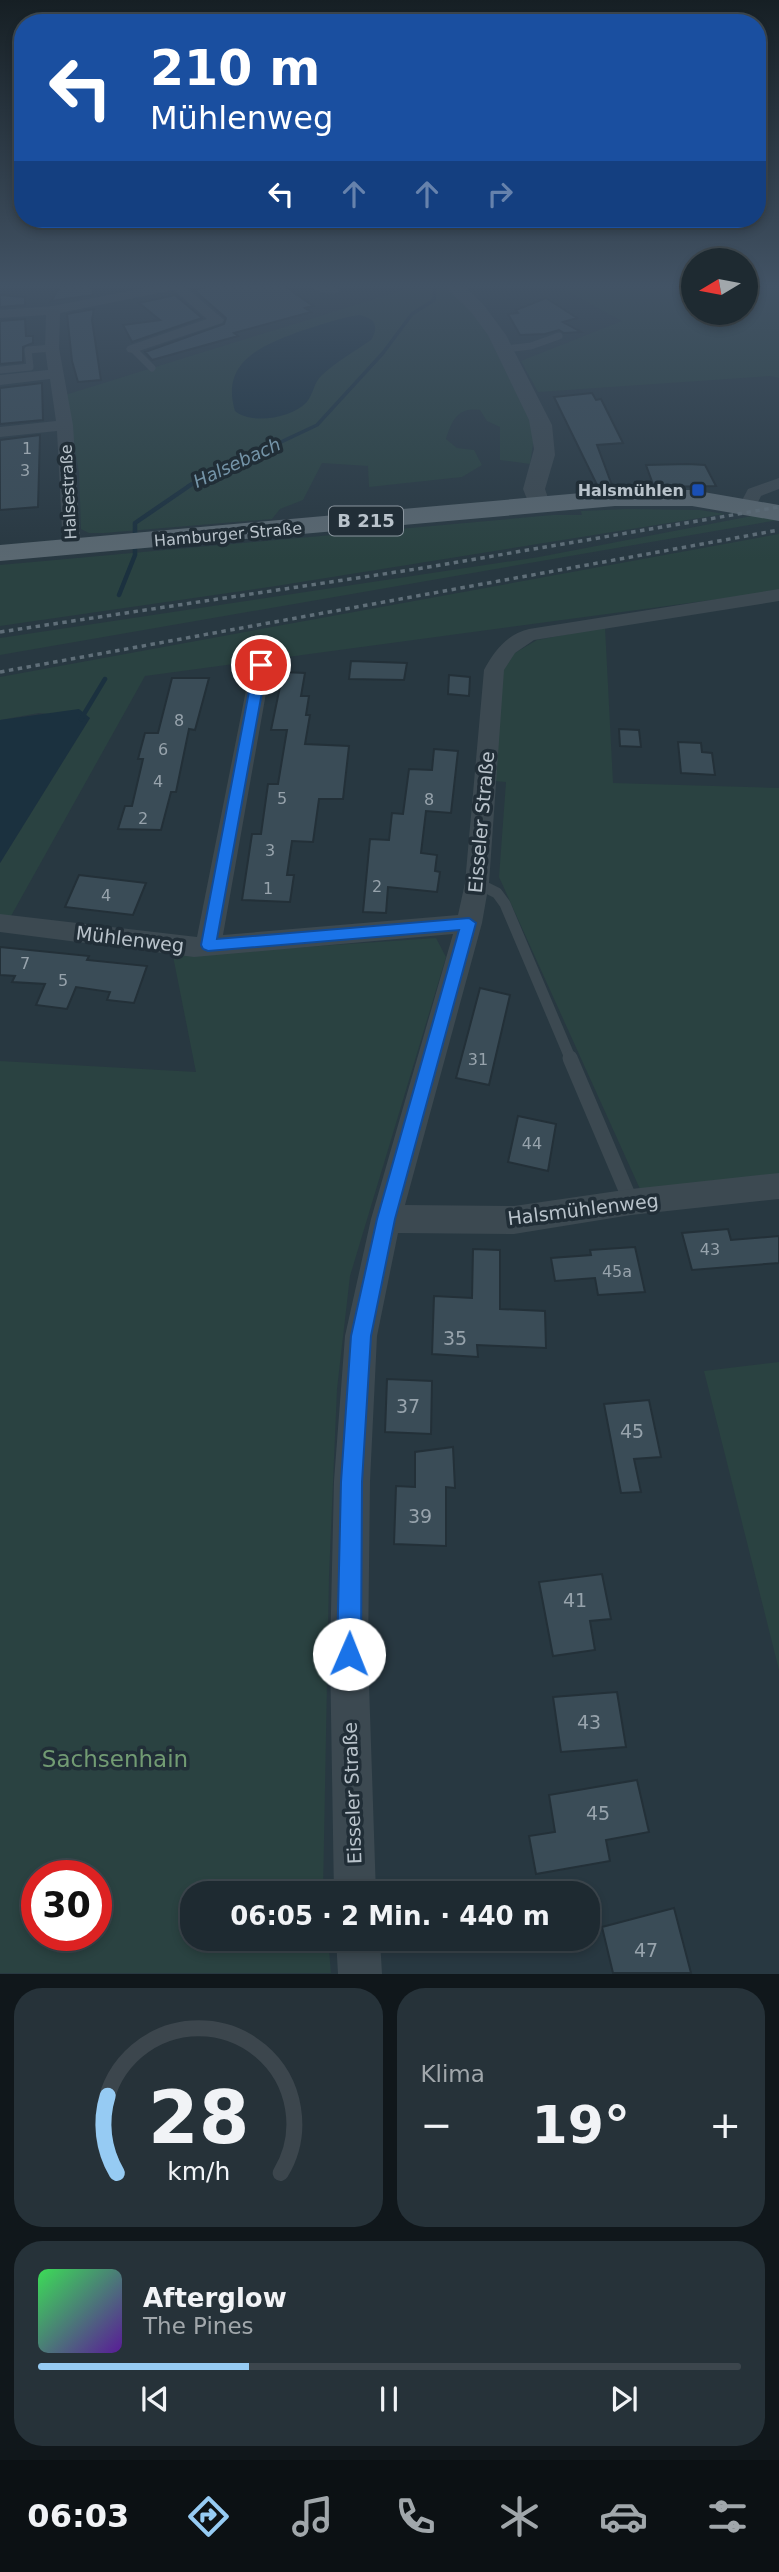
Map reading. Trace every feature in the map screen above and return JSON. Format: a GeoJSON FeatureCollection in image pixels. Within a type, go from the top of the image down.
{"type":"FeatureCollection","features":[{"type":"Feature","properties":{"kind":"main road","name":"Hamburger Straße"},"geometry":{"type":"LineString","coordinates":[[0,553],[72,549],[646,496],[692,498],[748,506]]}},
{"type":"Feature","properties":{"kind":"main road","name":"B 215"},"geometry":{"type":"LineString","coordinates":[[748,506],[779,513]]}},
{"type":"Feature","properties":{"kind":"street"},"geometry":{"type":"LineString","coordinates":[[0,380],[37,376]]}},
{"type":"Feature","properties":{"kind":"street","name":"Halsestraße"},"geometry":{"type":"LineString","coordinates":[[57,376],[65,425],[72,549]]}},
{"type":"Feature","properties":{"kind":"street"},"geometry":{"type":"LineString","coordinates":[[518,376],[544,432],[546,445],[534,489],[539,504]]}},
{"type":"Feature","properties":{"kind":"street"},"geometry":{"type":"LineString","coordinates":[[0,432],[65,425]]}},
{"type":"Feature","properties":{"kind":"street"},"geometry":{"type":"LineString","coordinates":[[748,506],[754,493],[779,483]]}},
{"type":"Feature","properties":{"kind":"street","name":"Eisseler Straße"},"geometry":{"type":"LineString","coordinates":[[355,1881],[349,1654],[352,1482],[361,1336],[386,1219],[469,923],[477,883],[494,670],[503,653],[514,642],[529,635],[779,595]]}},
{"type":"Feature","properties":{"kind":"street"},"geometry":{"type":"LineString","coordinates":[[208,945],[261,665]]}},
{"type":"Feature","properties":{"kind":"street","name":"Mühlenweg"},"geometry":{"type":"LineString","coordinates":[[0,923],[194,947],[469,923]]}},
{"type":"Feature","properties":{"kind":"street","name":"Halsmühlenweg"},"geometry":{"type":"LineString","coordinates":[[386,1219],[513,1220],[631,1202],[779,1186]]}},
{"type":"Feature","properties":{"kind":"street"},"geometry":{"type":"LineString","coordinates":[[359,1951],[360,1973]]}},
{"type":"Feature","properties":{"kind":"lane"},"geometry":{"type":"LineString","coordinates":[[477,883],[497,893],[505,904],[631,1202]]}},
{"type":"Feature","properties":{"kind":"green space"},"geometry":{"type":"Polygon","coordinates":[[[126,376],[511,376],[536,425],[530,464],[500,460],[500,427],[487,421],[480,410],[472,410],[457,416],[446,439],[457,448],[474,450],[482,465],[462,477],[369,487],[368,466],[322,463],[303,500],[280,509],[272,519],[89,533],[81,529],[79,472],[65,395],[126,376]]]}},
{"type":"Feature","properties":{"kind":"green space"},"geometry":{"type":"Polygon","coordinates":[[[529,376],[769,376],[538,392],[529,376]]]}},
{"type":"Feature","properties":{"kind":"green space"},"geometry":{"type":"Polygon","coordinates":[[[700,510],[725,514],[276,586],[0,626],[0,565],[553,515],[582,515],[581,511],[700,510]]]}},
{"type":"Feature","properties":{"kind":"green space"},"geometry":{"type":"Polygon","coordinates":[[[757,515],[778,520],[0,655],[0,638],[539,557],[757,515]]]}},
{"type":"Feature","properties":{"kind":"green space"},"geometry":{"type":"Polygon","coordinates":[[[779,534],[779,591],[145,676],[11,916],[0,916],[0,863],[90,718],[39,713],[0,720],[0,677],[779,534]]]}},
{"type":"Feature","properties":{"kind":"green space"},"geometry":{"type":"Polygon","coordinates":[[[605,627],[613,783],[779,788],[779,1175],[640,1189],[499,877],[506,782],[495,781],[502,671],[513,654],[537,640],[605,627]]]}},
{"type":"Feature","properties":{"kind":"green space","name":"Sachsenhain"},"geometry":{"type":"Polygon","coordinates":[[[436,938],[446,957],[350,1276],[337,1389],[329,1576],[323,1881],[180,1881],[180,1951],[329,1951],[331,1973],[0,1973],[0,1061],[196,1072],[173,956],[436,938]]]}},
{"type":"Feature","properties":{"kind":"green space"},"geometry":{"type":"Polygon","coordinates":[[[779,1362],[779,1670],[704,1371],[779,1362]]]}},
{"type":"Feature","properties":{"kind":"water"},"geometry":{"type":"Polygon","coordinates":[[[235,376],[321,376],[309,400],[299,408],[281,416],[261,419],[235,411],[232,394],[235,376]]]}},
{"type":"Feature","properties":{"kind":"water"},"geometry":{"type":"Polygon","coordinates":[[[79,709],[90,718],[0,863],[0,720],[79,709]]]}},
{"type":"Feature","properties":{"kind":"building"},"geometry":{"type":"Polygon","coordinates":[[[76,376],[100,376],[101,380],[78,382],[76,376]]]}},
{"type":"Feature","properties":{"kind":"building"},"geometry":{"type":"Polygon","coordinates":[[[42,383],[43,420],[0,424],[0,388],[42,383]]]}},
{"type":"Feature","properties":{"kind":"building"},"geometry":{"type":"Polygon","coordinates":[[[592,393],[596,400],[601,399],[623,443],[597,445],[613,488],[599,489],[554,397],[592,393]]]}},
{"type":"Feature","properties":{"kind":"building"},"geometry":{"type":"Polygon","coordinates":[[[40,435],[38,507],[0,510],[0,440],[40,435]]]}},
{"type":"Feature","properties":{"kind":"building"},"geometry":{"type":"Polygon","coordinates":[[[646,465],[705,465],[716,486],[654,487],[646,465]]]}},
{"type":"Feature","properties":{"kind":"building"},"geometry":{"type":"Polygon","coordinates":[[[351,661],[407,663],[404,680],[349,679],[351,661]]]}},
{"type":"Feature","properties":{"kind":"building"},"geometry":{"type":"Polygon","coordinates":[[[283,672],[305,673],[301,696],[309,696],[306,715],[310,715],[305,744],[349,746],[343,799],[319,799],[313,842],[292,841],[287,875],[294,875],[290,902],[242,900],[252,834],[261,834],[268,784],[278,784],[287,730],[271,730],[283,672]]]}},
{"type":"Feature","properties":{"kind":"building"},"geometry":{"type":"Polygon","coordinates":[[[449,675],[470,677],[469,696],[448,694],[449,675]]]}},
{"type":"Feature","properties":{"kind":"building"},"geometry":{"type":"Polygon","coordinates":[[[172,678],[209,678],[195,730],[189,729],[176,792],[171,792],[161,830],[118,829],[125,806],[132,806],[143,759],[138,759],[145,733],[158,733],[172,678]]]}},
{"type":"Feature","properties":{"kind":"building"},"geometry":{"type":"Polygon","coordinates":[[[619,729],[639,730],[641,747],[620,746],[619,729]]]}},
{"type":"Feature","properties":{"kind":"building"},"geometry":{"type":"Polygon","coordinates":[[[678,742],[701,743],[702,752],[712,753],[715,775],[681,773],[678,742]]]}},
{"type":"Feature","properties":{"kind":"building"},"geometry":{"type":"Polygon","coordinates":[[[434,749],[458,751],[451,813],[426,811],[421,853],[437,855],[435,871],[440,872],[437,892],[388,887],[386,913],[363,912],[370,839],[389,840],[392,813],[403,814],[409,769],[432,770],[434,749]]]}},
{"type":"Feature","properties":{"kind":"building"},"geometry":{"type":"Polygon","coordinates":[[[79,875],[146,883],[133,915],[65,907],[79,875]]]}},
{"type":"Feature","properties":{"kind":"building"},"geometry":{"type":"Polygon","coordinates":[[[0,947],[89,956],[87,960],[147,966],[134,1003],[107,1000],[110,992],[76,987],[67,1009],[36,1005],[45,984],[12,982],[15,976],[0,975],[0,947]]]}},
{"type":"Feature","properties":{"kind":"building"},"geometry":{"type":"Polygon","coordinates":[[[480,988],[510,995],[489,1085],[456,1078],[480,988]]]}},
{"type":"Feature","properties":{"kind":"building"},"geometry":{"type":"Polygon","coordinates":[[[518,1116],[556,1124],[548,1171],[508,1162],[518,1116]]]}},
{"type":"Feature","properties":{"kind":"building"},"geometry":{"type":"Polygon","coordinates":[[[728,1229],[731,1240],[779,1236],[779,1263],[692,1270],[682,1233],[728,1229]]]}},
{"type":"Feature","properties":{"kind":"building"},"geometry":{"type":"Polygon","coordinates":[[[635,1247],[645,1292],[598,1295],[595,1278],[555,1281],[551,1258],[591,1255],[590,1250],[635,1247]]]}},
{"type":"Feature","properties":{"kind":"building"},"geometry":{"type":"Polygon","coordinates":[[[473,1249],[500,1250],[500,1309],[545,1311],[546,1348],[477,1345],[478,1357],[432,1354],[434,1296],[472,1298],[473,1249]]]}},
{"type":"Feature","properties":{"kind":"building"},"geometry":{"type":"Polygon","coordinates":[[[387,1379],[432,1381],[431,1434],[385,1432],[387,1379]]]}},
{"type":"Feature","properties":{"kind":"building"},"geometry":{"type":"Polygon","coordinates":[[[649,1400],[661,1457],[634,1459],[641,1492],[621,1493],[604,1404],[649,1400]]]}},
{"type":"Feature","properties":{"kind":"building"},"geometry":{"type":"Polygon","coordinates":[[[453,1447],[455,1488],[446,1487],[446,1546],[394,1544],[396,1486],[415,1487],[415,1452],[453,1447]]]}},
{"type":"Feature","properties":{"kind":"building"},"geometry":{"type":"Polygon","coordinates":[[[602,1574],[611,1619],[590,1621],[595,1650],[553,1656],[539,1582],[602,1574]]]}},
{"type":"Feature","properties":{"kind":"building"},"geometry":{"type":"Polygon","coordinates":[[[617,1692],[626,1747],[561,1752],[553,1697],[617,1692]]]}},
{"type":"Feature","properties":{"kind":"building"},"geometry":{"type":"Polygon","coordinates":[[[637,1780],[649,1832],[606,1840],[610,1861],[536,1874],[529,1836],[555,1832],[549,1795],[637,1780]]]}},
{"type":"Feature","properties":{"kind":"building"},"geometry":{"type":"Polygon","coordinates":[[[674,1908],[691,1973],[613,1973],[602,1927],[674,1908]]]}},
{"type":"Feature","properties":{"kind":"waterway","name":"Halsebach"},"geometry":{"type":"LineString","coordinates":[[191,484],[317,425],[362,376]]}},
{"type":"Feature","properties":{"kind":"waterway","name":"Halsebach"},"geometry":{"type":"LineString","coordinates":[[119,595],[135,555],[135,523],[191,484]]}},
{"type":"Feature","properties":{"kind":"waterway","name":"Halsebach"},"geometry":{"type":"LineString","coordinates":[[81,719],[105,679]]}},
{"type":"Feature","properties":{"kind":"railway"},"geometry":{"type":"LineString","coordinates":[[0,632],[423,568],[779,507]]}},
{"type":"Feature","properties":{"kind":"railway"},"geometry":{"type":"LineString","coordinates":[[0,672],[779,530]]}},
{"type":"Feature","properties":{"kind":"place","name":"Halsmühlen"},"geometry":{"type":"Point","coordinates":[698,490]}},
{"type":"Feature","properties":{"kind":"route"},"geometry":{"type":"LineString","coordinates":[[261,665],[208,945],[469,923],[386,1219],[361,1336],[352,1482],[349,1654]]}}]}
